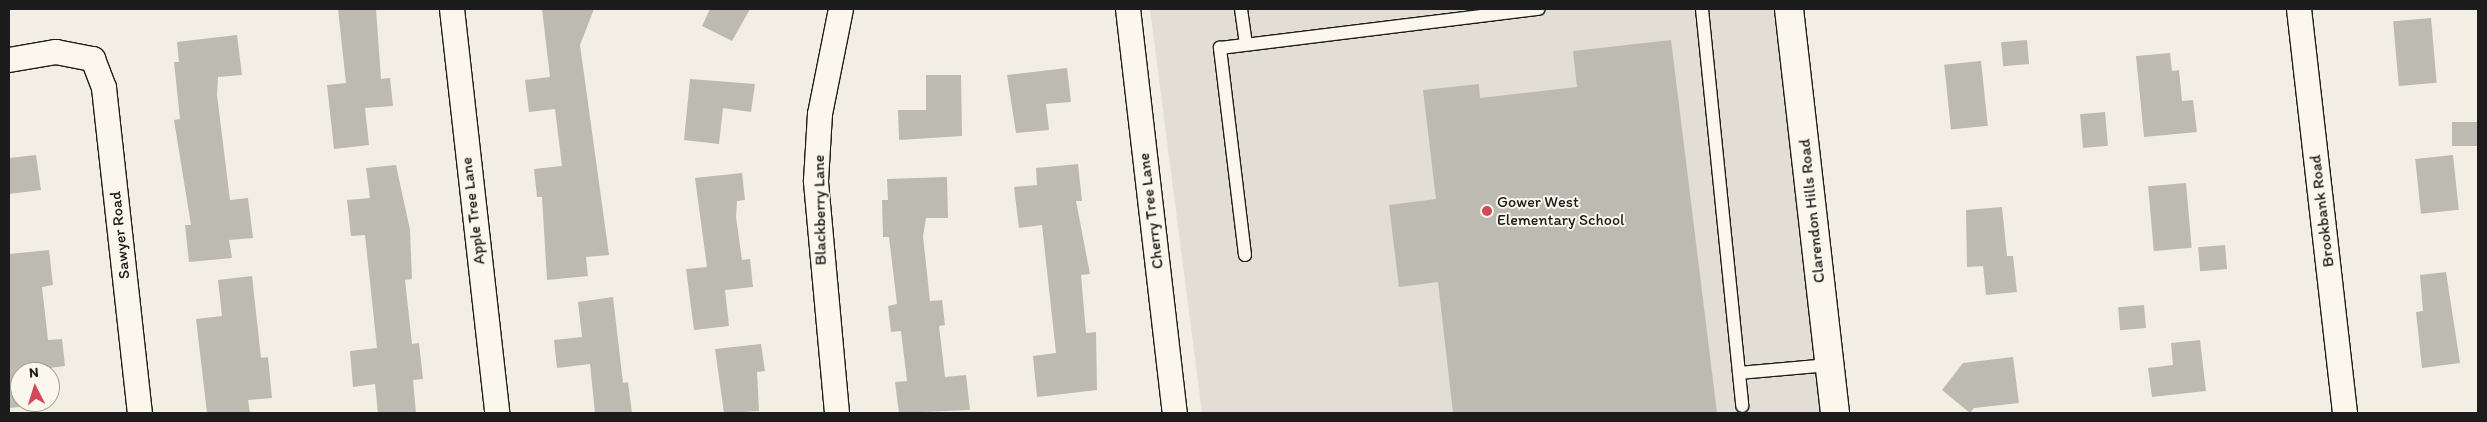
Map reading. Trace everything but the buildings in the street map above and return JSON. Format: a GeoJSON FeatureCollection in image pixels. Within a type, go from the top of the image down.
{"type":"FeatureCollection","features":[{"type":"Feature","properties":{"kind":"street","name":"Apple Tree Lane"},"geometry":{"type":"LineString","coordinates":[[452,9],[498,413]]}},
{"type":"Feature","properties":{"kind":"street","name":"Blackberry Lane"},"geometry":{"type":"LineString","coordinates":[[837,413],[816,181],[820,114],[841,9]]}},
{"type":"Feature","properties":{"kind":"street","name":"Cherry Tree Lane"},"geometry":{"type":"LineString","coordinates":[[1128,9],[1175,413]]}},
{"type":"Feature","properties":{"kind":"street","name":"Clarendon Hills Road"},"geometry":{"type":"LineString","coordinates":[[1789,9],[1835,413]]}},
{"type":"Feature","properties":{"kind":"street","name":"Brookbank Road"},"geometry":{"type":"LineString","coordinates":[[2298,9],[2345,413]]}},
{"type":"Feature","properties":{"kind":"street","name":"Sawyer Road"},"geometry":{"type":"LineString","coordinates":[[9,60],[56,52],[93,59],[104,88],[140,413]]}},
{"type":"Feature","properties":{"kind":"lane"},"geometry":{"type":"LineString","coordinates":[[1241,9],[1246,43]]}},
{"type":"Feature","properties":{"kind":"lane"},"geometry":{"type":"LineString","coordinates":[[1245,255],[1220,48],[1246,43],[1539,9]]}},
{"type":"Feature","properties":{"kind":"lane"},"geometry":{"type":"LineString","coordinates":[[1702,9],[1742,406]]}},
{"type":"Feature","properties":{"kind":"lane"},"geometry":{"type":"LineString","coordinates":[[1739,372],[1829,366]]}},
{"type":"Feature","properties":{"kind":"shaded area","name":"Gower West Elementary School"},"geometry":{"type":"Polygon","coordinates":[[[1150,9],[1774,9],[1821,413],[1202,413],[1150,9]]]}},
{"type":"Feature","properties":{"kind":"place","name":"Gower West Elementary School"},"geometry":{"type":"Point","coordinates":[1487,211]}}]}
